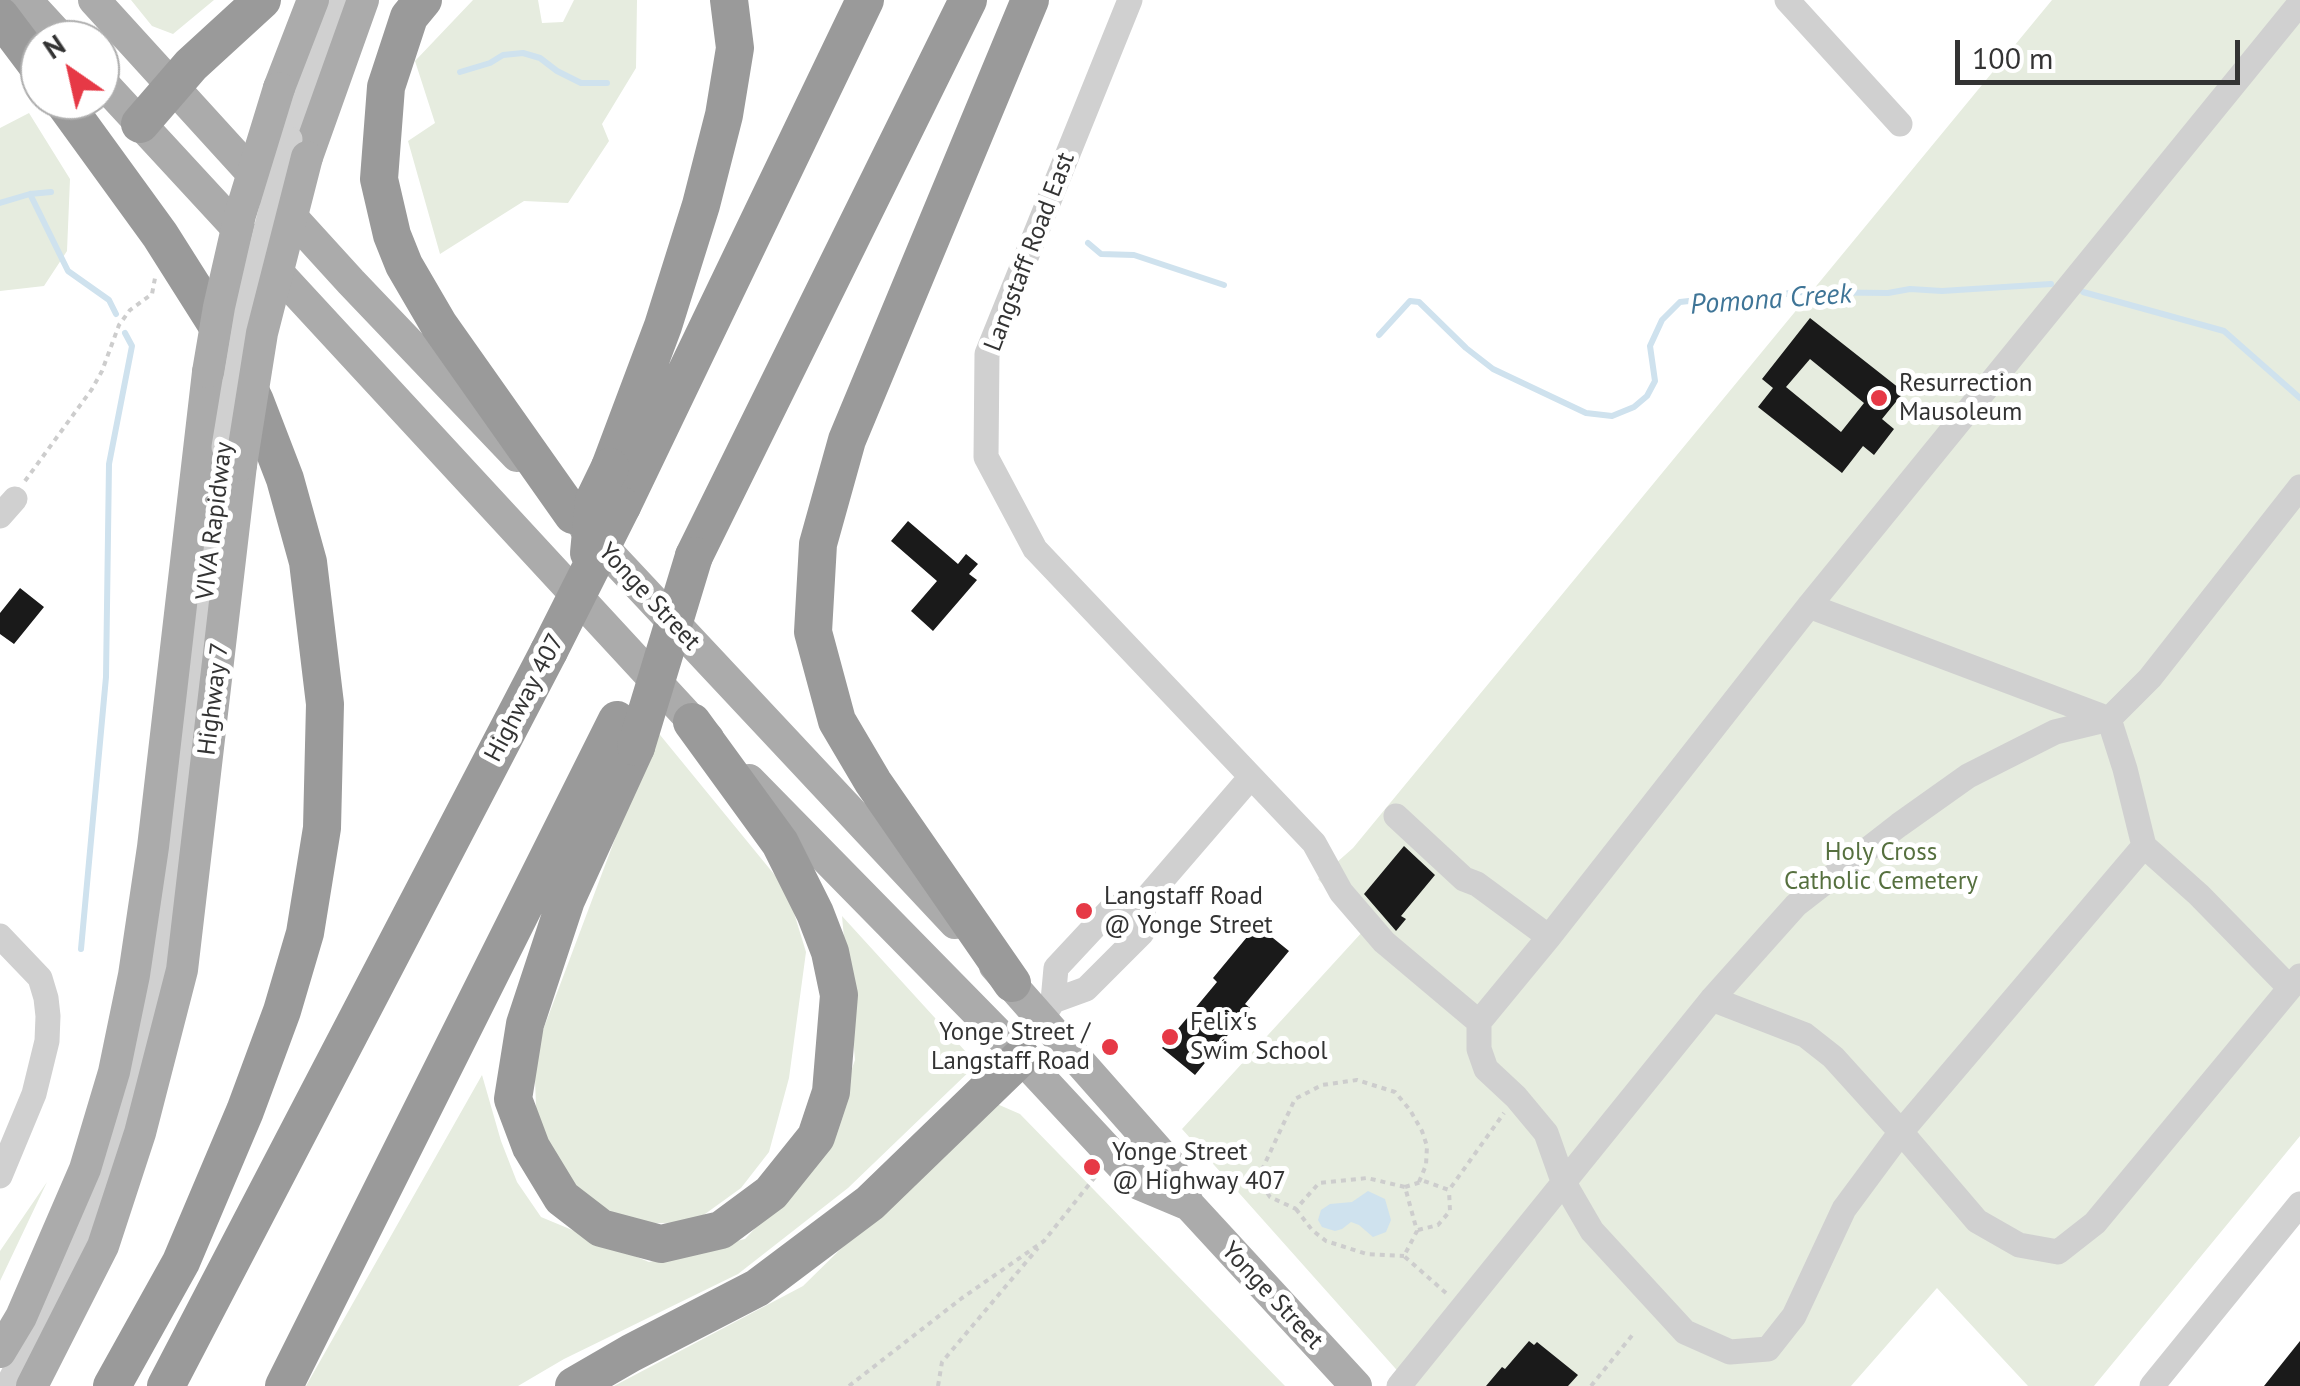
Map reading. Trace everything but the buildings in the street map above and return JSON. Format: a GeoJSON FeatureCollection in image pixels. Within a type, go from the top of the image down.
{"type":"FeatureCollection","features":[{"type":"Feature","properties":{"kind":"highway"},"geometry":{"type":"LineString","coordinates":[[140,124],[190,65],[262,0]]}},
{"type":"Feature","properties":{"kind":"highway"},"geometry":{"type":"LineString","coordinates":[[423,0],[410,18],[386,87],[379,179],[392,235],[404,265],[439,325],[572,516]]}},
{"type":"Feature","properties":{"kind":"highway"},"geometry":{"type":"LineString","coordinates":[[586,581],[594,500],[663,326],[724,115],[735,48],[730,0]]}},
{"type":"Feature","properties":{"kind":"highway","name":"Highway 407"},"geometry":{"type":"LineString","coordinates":[[166,1386],[586,581],[865,0]]}},
{"type":"Feature","properties":{"kind":"highway"},"geometry":{"type":"LineString","coordinates":[[692,722],[780,843],[816,913],[839,994],[831,1092],[816,1138],[771,1193],[720,1230],[661,1244],[601,1228],[562,1198],[531,1147],[513,1099],[526,1024],[566,900],[694,556],[968,0]]}},
{"type":"Feature","properties":{"kind":"highway"},"geometry":{"type":"LineString","coordinates":[[1012,983],[873,782],[837,722],[813,632],[818,544],[847,440],[1030,0]]}},
{"type":"Feature","properties":{"kind":"highway"},"geometry":{"type":"LineString","coordinates":[[0,16],[20,42]]}},
{"type":"Feature","properties":{"kind":"highway"},"geometry":{"type":"LineString","coordinates":[[76,120],[170,251],[222,333],[255,400],[285,479],[308,562],[325,704],[322,828],[305,933],[282,1011],[245,1112],[181,1262],[112,1386]]}},
{"type":"Feature","properties":{"kind":"highway"},"geometry":{"type":"LineString","coordinates":[[284,1386],[627,734]]}},
{"type":"Feature","properties":{"kind":"highway"},"geometry":{"type":"LineString","coordinates":[[574,1386],[631,1352],[757,1288],[870,1203],[1021,1058]]}},
{"type":"Feature","properties":{"kind":"main road"},"geometry":{"type":"LineString","coordinates":[[26,0],[44,20]]}},
{"type":"Feature","properties":{"kind":"main road","name":"Yonge Street"},"geometry":{"type":"LineString","coordinates":[[94,0],[351,282],[1012,983],[1048,1009],[1168,1162],[1189,1205],[1356,1386]]}},
{"type":"Feature","properties":{"kind":"main road","name":"Highway 7"},"geometry":{"type":"LineString","coordinates":[[0,1352],[21,1317],[85,1170],[114,1072],[134,975],[152,846],[219,307],[240,215],[313,0]]}},
{"type":"Feature","properties":{"kind":"main road","name":"Highway 7"},"geometry":{"type":"LineString","coordinates":[[32,1386],[104,1246],[140,1134],[182,970],[232,456],[262,333],[299,148],[363,0]]}},
{"type":"Feature","properties":{"kind":"main road","name":"Yonge Street"},"geometry":{"type":"LineString","coordinates":[[120,102],[692,722],[1139,1184],[1189,1205]]}},
{"type":"Feature","properties":{"kind":"main road"},"geometry":{"type":"LineString","coordinates":[[1021,1058],[1048,1009]]}},
{"type":"Feature","properties":{"kind":"street"},"geometry":{"type":"LineString","coordinates":[[299,148],[341,0]]}},
{"type":"Feature","properties":{"kind":"street","name":"Langstaff Road East"},"geometry":{"type":"LineString","coordinates":[[1130,0],[987,354],[986,457],[1035,549],[1314,842],[1341,892],[1384,942],[1479,1022]]}},
{"type":"Feature","properties":{"kind":"street"},"geometry":{"type":"LineString","coordinates":[[1786,0],[1900,124]]}},
{"type":"Feature","properties":{"kind":"street"},"geometry":{"type":"LineString","coordinates":[[2144,846],[1901,1132],[1844,1209],[1794,1316],[1768,1349],[1730,1352],[1685,1332],[1592,1231],[1563,1181],[1546,1133],[1486,1069],[1479,1049],[1479,1022],[1809,606],[2300,3]]}},
{"type":"Feature","properties":{"kind":"street","name":"VIVA Rapidway"},"geometry":{"type":"LineString","coordinates":[[7,1386],[57,1291],[112,1155],[157,982],[232,456]]}},
{"type":"Feature","properties":{"kind":"street"},"geometry":{"type":"LineString","coordinates":[[1399,1386],[1712,999],[1796,906],[1968,776],[2055,732],[2109,719],[2150,678],[2300,487]]}},
{"type":"Feature","properties":{"kind":"street"},"geometry":{"type":"LineString","coordinates":[[1809,606],[2109,719]]}},
{"type":"Feature","properties":{"kind":"street"},"geometry":{"type":"LineString","coordinates":[[1712,999],[1806,1035],[1832,1056],[1977,1221],[2019,1245],[2058,1252],[2095,1223],[2295,982],[2144,846],[2126,769],[2109,719]]}},
{"type":"Feature","properties":{"kind":"street"},"geometry":{"type":"LineString","coordinates":[[1048,1009],[1056,968],[1112,908],[1144,901],[1250,778]]}},
{"type":"Feature","properties":{"kind":"street"},"geometry":{"type":"LineString","coordinates":[[1396,816],[1464,878],[1549,937]]}},
{"type":"Feature","properties":{"kind":"street"},"geometry":{"type":"LineString","coordinates":[[1048,1009],[1086,989],[1142,933],[1144,901]]}},
{"type":"Feature","properties":{"kind":"street"},"geometry":{"type":"LineString","coordinates":[[0,936],[40,978],[48,1016],[47,1041],[34,1094],[0,1176]]}},
{"type":"Feature","properties":{"kind":"street"},"geometry":{"type":"LineString","coordinates":[[2152,1386],[2300,1204]]}},
{"type":"Feature","properties":{"kind":"path"},"geometry":{"type":"LineString","coordinates":[[8,508],[28,474],[92,389],[119,326],[130,310],[152,294],[155,276]]}},
{"type":"Feature","properties":{"kind":"path"},"geometry":{"type":"LineString","coordinates":[[1419,1182],[1428,1146],[1410,1110],[1395,1092],[1356,1080],[1322,1086],[1295,1099],[1260,1174],[1270,1197],[1296,1210],[1326,1242],[1367,1254],[1404,1256],[1463,1308]]}},
{"type":"Feature","properties":{"kind":"path"},"geometry":{"type":"LineString","coordinates":[[1417,1231],[1438,1225],[1450,1211],[1449,1190],[1516,1097]]}},
{"type":"Feature","properties":{"kind":"path"},"geometry":{"type":"LineString","coordinates":[[938,1386],[942,1362],[1113,1157]]}},
{"type":"Feature","properties":{"kind":"path"},"geometry":{"type":"LineString","coordinates":[[1296,1210],[1319,1183],[1367,1178],[1405,1187],[1419,1182],[1449,1190]]}},
{"type":"Feature","properties":{"kind":"path"},"geometry":{"type":"LineString","coordinates":[[1404,1256],[1417,1231],[1405,1187]]}},
{"type":"Feature","properties":{"kind":"path"},"geometry":{"type":"LineString","coordinates":[[849,1386],[962,1298],[1044,1241]]}},
{"type":"Feature","properties":{"kind":"path"},"geometry":{"type":"LineString","coordinates":[[1592,1386],[1634,1333]]}},
{"type":"Feature","properties":{"kind":"green space"},"geometry":{"type":"Polygon","coordinates":[[[131,0],[214,0],[173,34],[152,26],[131,0]]]}},
{"type":"Feature","properties":{"kind":"green space"},"geometry":{"type":"Polygon","coordinates":[[[473,0],[538,0],[542,23],[563,22],[574,0],[637,0],[636,68],[602,124],[609,141],[568,203],[524,201],[440,254],[408,141],[435,123],[415,61],[473,0]]]}},
{"type":"Feature","properties":{"kind":"green space","name":"Holy Cross Catholic Cemetery"},"geometry":{"type":"Polygon","coordinates":[[[2052,0],[2300,0],[2300,1136],[2094,1386],[2028,1386],[1937,1288],[1851,1386],[1411,1386],[1182,1129],[1364,930],[1318,879],[1353,848],[2052,0]]]}},
{"type":"Feature","properties":{"kind":"green space"},"geometry":{"type":"Polygon","coordinates":[[[20,118],[33,120],[70,179],[67,251],[44,286],[0,291],[0,128],[20,118]]]}},
{"type":"Feature","properties":{"kind":"green space"},"geometry":{"type":"Polygon","coordinates":[[[656,730],[787,890],[806,952],[789,1078],[769,1152],[741,1188],[694,1222],[632,1224],[574,1190],[537,1131],[534,1054],[656,730]]]}},
{"type":"Feature","properties":{"kind":"green space"},"geometry":{"type":"Polygon","coordinates":[[[842,916],[977,1064],[848,1188],[738,1274],[564,1359],[518,1386],[306,1386],[482,1075],[517,1182],[541,1217],[649,1262],[745,1239],[821,1159],[855,1060],[842,916]]]}},
{"type":"Feature","properties":{"kind":"green space"},"geometry":{"type":"Polygon","coordinates":[[[997,1104],[1020,1114],[1285,1386],[614,1386],[803,1286],[975,1117],[997,1104]]]}},
{"type":"Feature","properties":{"kind":"green space"},"geometry":{"type":"Polygon","coordinates":[[[47,1182],[0,1281],[0,1251],[47,1182]]]}},
{"type":"Feature","properties":{"kind":"water"},"geometry":{"type":"Polygon","coordinates":[[[1368,1191],[1385,1199],[1391,1220],[1386,1232],[1373,1237],[1351,1222],[1335,1231],[1322,1227],[1318,1220],[1321,1210],[1330,1204],[1352,1202],[1368,1191]]]}},
{"type":"Feature","properties":{"kind":"waterway","name":"Pomona Creek"},"geometry":{"type":"LineString","coordinates":[[460,72],[503,55],[523,53],[540,58],[581,83],[607,83]]}},
{"type":"Feature","properties":{"kind":"waterway","name":"Pomona Creek"},"geometry":{"type":"LineString","coordinates":[[0,203],[51,192]]}},
{"type":"Feature","properties":{"kind":"waterway"},"geometry":{"type":"LineString","coordinates":[[30,194],[68,271],[109,300],[116,314]]}},
{"type":"Feature","properties":{"kind":"waterway","name":"Pomona Creek"},"geometry":{"type":"LineString","coordinates":[[1088,243],[1101,254],[1134,255],[1224,285]]}},
{"type":"Feature","properties":{"kind":"waterway","name":"Pomona Creek"},"geometry":{"type":"LineString","coordinates":[[1379,335],[1410,301],[1419,302],[1493,369],[1586,413],[1612,416],[1634,407],[1647,396],[1655,381],[1650,346],[1662,320],[1680,302],[1716,298],[1760,301],[1793,292],[1888,293],[2051,284]]}},
{"type":"Feature","properties":{"kind":"waterway","name":"Pomona Creek"},"geometry":{"type":"LineString","coordinates":[[2083,292],[2224,331],[2300,398]]}},
{"type":"Feature","properties":{"kind":"waterway"},"geometry":{"type":"LineString","coordinates":[[81,949],[106,677],[109,464],[132,346],[125,333]]}},
{"type":"Feature","properties":{"kind":"place","name":"Resurrection Mausoleum"},"geometry":{"type":"Point","coordinates":[1879,398]}},
{"type":"Feature","properties":{"kind":"place","name":"Langstaff Road @ Yonge Street"},"geometry":{"type":"Point","coordinates":[1084,911]}},
{"type":"Feature","properties":{"kind":"place","name":"Felix's Swim School"},"geometry":{"type":"Point","coordinates":[1170,1037]}},
{"type":"Feature","properties":{"kind":"place","name":"Yonge Street / Langstaff Road"},"geometry":{"type":"Point","coordinates":[1110,1047]}},
{"type":"Feature","properties":{"kind":"place","name":"Yonge Street @ Highway 407"},"geometry":{"type":"Point","coordinates":[1092,1167]}}]}
